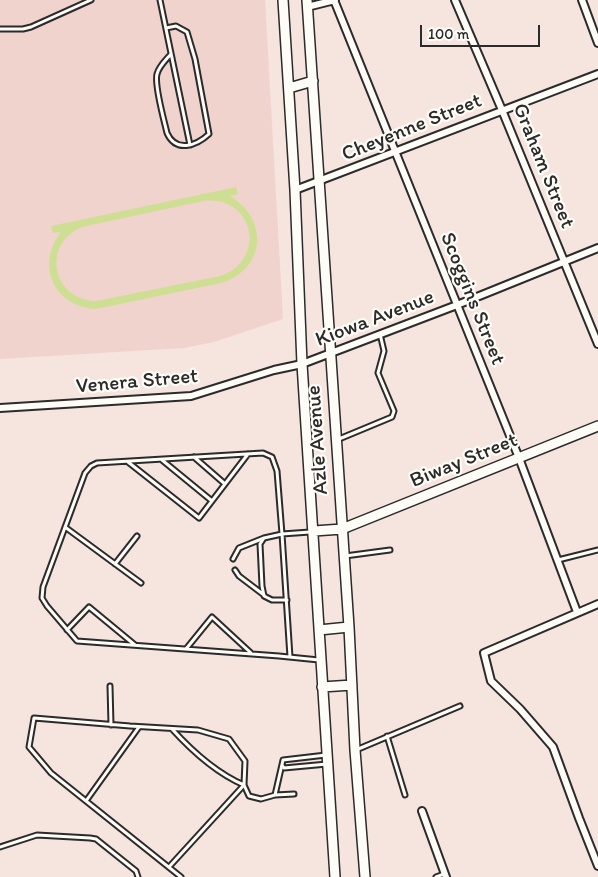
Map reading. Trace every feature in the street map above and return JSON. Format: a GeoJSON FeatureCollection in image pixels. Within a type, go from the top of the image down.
{"type":"FeatureCollection","features":[{"type":"Feature","properties":{"kind":"main road","name":"Azle Avenue"},"geometry":{"type":"LineString","coordinates":[[282,0],[295,190],[302,364],[314,531],[320,661],[334,877]]}},
{"type":"Feature","properties":{"kind":"main road","name":"Azle Avenue"},"geometry":{"type":"LineString","coordinates":[[307,4],[349,627],[355,750],[365,877]]}},
{"type":"Feature","properties":{"kind":"main road"},"geometry":{"type":"LineString","coordinates":[[288,88],[313,81]]}},
{"type":"Feature","properties":{"kind":"main road","name":"Biway Street"},"geometry":{"type":"LineString","coordinates":[[314,531],[342,529],[598,426]]}},
{"type":"Feature","properties":{"kind":"main road"},"geometry":{"type":"LineString","coordinates":[[319,630],[349,627]]}},
{"type":"Feature","properties":{"kind":"main road"},"geometry":{"type":"LineString","coordinates":[[322,687],[352,685]]}},
{"type":"Feature","properties":{"kind":"street"},"geometry":{"type":"LineString","coordinates":[[307,4],[334,0]]}},
{"type":"Feature","properties":{"kind":"street","name":"Scoggins Street"},"geometry":{"type":"LineString","coordinates":[[334,0],[519,458],[577,612]]}},
{"type":"Feature","properties":{"kind":"street","name":"Graham Street"},"geometry":{"type":"LineString","coordinates":[[455,0],[598,344]]}},
{"type":"Feature","properties":{"kind":"street"},"geometry":{"type":"LineString","coordinates":[[582,0],[598,42]]}},
{"type":"Feature","properties":{"kind":"street","name":"Cheyenne Street"},"geometry":{"type":"LineString","coordinates":[[295,190],[396,153],[598,74]]}},
{"type":"Feature","properties":{"kind":"street","name":"Kiowa Avenue"},"geometry":{"type":"LineString","coordinates":[[302,364],[598,248]]}},
{"type":"Feature","properties":{"kind":"street","name":"Venera Street"},"geometry":{"type":"LineString","coordinates":[[0,408],[191,396],[274,370],[302,364]]}},
{"type":"Feature","properties":{"kind":"street"},"geometry":{"type":"LineString","coordinates":[[598,604],[484,653],[491,681],[520,709],[553,747],[598,866]]}},
{"type":"Feature","properties":{"kind":"street"},"geometry":{"type":"LineString","coordinates":[[422,811],[445,875]]}},
{"type":"Feature","properties":{"kind":"lane"},"geometry":{"type":"LineString","coordinates":[[0,29],[31,27],[91,0]]}},
{"type":"Feature","properties":{"kind":"lane"},"geometry":{"type":"LineString","coordinates":[[160,0],[190,145]]}},
{"type":"Feature","properties":{"kind":"lane"},"geometry":{"type":"LineString","coordinates":[[166,28],[176,26],[188,32],[192,45],[209,134],[202,141],[190,145],[182,146],[175,144],[170,140],[167,133],[156,74],[160,66],[171,54]]}},
{"type":"Feature","properties":{"kind":"lane"},"geometry":{"type":"LineString","coordinates":[[336,440],[392,417],[394,411],[378,374],[384,351],[380,334]]}},
{"type":"Feature","properties":{"kind":"lane"},"geometry":{"type":"LineString","coordinates":[[290,657],[277,471],[272,457],[262,453],[97,463],[91,466],[85,473],[43,588],[42,598],[77,641],[290,657],[320,661]]}},
{"type":"Feature","properties":{"kind":"lane"},"geometry":{"type":"LineString","coordinates":[[128,461],[199,518],[248,454]]}},
{"type":"Feature","properties":{"kind":"lane"},"geometry":{"type":"LineString","coordinates":[[194,457],[225,484]]}},
{"type":"Feature","properties":{"kind":"lane"},"geometry":{"type":"LineString","coordinates":[[161,459],[212,501]]}},
{"type":"Feature","properties":{"kind":"lane"},"geometry":{"type":"LineString","coordinates":[[65,527],[141,583]]}},
{"type":"Feature","properties":{"kind":"lane"},"geometry":{"type":"LineString","coordinates":[[233,559],[239,548],[264,538],[314,531]]}},
{"type":"Feature","properties":{"kind":"lane"},"geometry":{"type":"LineString","coordinates":[[115,564],[137,536]]}},
{"type":"Feature","properties":{"kind":"lane"},"geometry":{"type":"LineString","coordinates":[[264,538],[260,544],[264,596]]}},
{"type":"Feature","properties":{"kind":"lane"},"geometry":{"type":"LineString","coordinates":[[344,556],[390,550]]}},
{"type":"Feature","properties":{"kind":"lane"},"geometry":{"type":"LineString","coordinates":[[557,560],[598,550]]}},
{"type":"Feature","properties":{"kind":"lane"},"geometry":{"type":"LineString","coordinates":[[235,570],[239,576],[264,596],[272,600],[286,600]]}},
{"type":"Feature","properties":{"kind":"lane"},"geometry":{"type":"LineString","coordinates":[[67,630],[89,607],[136,646]]}},
{"type":"Feature","properties":{"kind":"lane"},"geometry":{"type":"LineString","coordinates":[[186,649],[212,617],[252,654]]}},
{"type":"Feature","properties":{"kind":"lane"},"geometry":{"type":"LineString","coordinates":[[110,686],[111,725]]}},
{"type":"Feature","properties":{"kind":"lane"},"geometry":{"type":"LineString","coordinates":[[355,750],[460,706]]}},
{"type":"Feature","properties":{"kind":"lane"},"geometry":{"type":"LineString","coordinates":[[181,877],[51,773],[29,747],[34,718],[198,730],[229,739],[245,761],[244,785],[249,796],[261,798],[294,794]]}},
{"type":"Feature","properties":{"kind":"lane"},"geometry":{"type":"LineString","coordinates":[[86,801],[139,727]]}},
{"type":"Feature","properties":{"kind":"lane"},"geometry":{"type":"LineString","coordinates":[[171,729],[182,741],[227,778],[244,785]]}},
{"type":"Feature","properties":{"kind":"lane"},"geometry":{"type":"LineString","coordinates":[[387,736],[405,795]]}},
{"type":"Feature","properties":{"kind":"lane"},"geometry":{"type":"LineString","coordinates":[[275,795],[283,760],[327,759]]}},
{"type":"Feature","properties":{"kind":"lane"},"geometry":{"type":"LineString","coordinates":[[281,765],[284,768],[327,759]]}},
{"type":"Feature","properties":{"kind":"lane"},"geometry":{"type":"LineString","coordinates":[[169,867],[244,785]]}},
{"type":"Feature","properties":{"kind":"lane"},"geometry":{"type":"LineString","coordinates":[[0,847],[37,835],[90,838],[96,840],[136,871],[138,877]]}},
{"type":"Feature","properties":{"kind":"lane"},"geometry":{"type":"LineString","coordinates":[[436,877],[445,875]]}},
{"type":"Feature","properties":{"kind":"shaded area"},"geometry":{"type":"Polygon","coordinates":[[[0,0],[265,0],[283,319],[214,342],[184,348],[0,359],[0,0]]]}},
{"type":"Feature","properties":{"kind":"green space"},"geometry":{"type":"Polygon","coordinates":[[[236,187],[238,194],[230,196],[243,206],[251,217],[256,230],[257,243],[254,256],[247,267],[236,276],[221,283],[96,309],[69,301],[53,282],[50,258],[53,245],[61,232],[53,233],[51,226],[236,187]],[[204,201],[86,226],[72,233],[62,243],[57,255],[57,268],[61,280],[69,291],[81,298],[96,301],[220,276],[235,268],[245,257],[249,244],[249,231],[244,218],[234,208],[221,202],[204,201]]]}}]}
